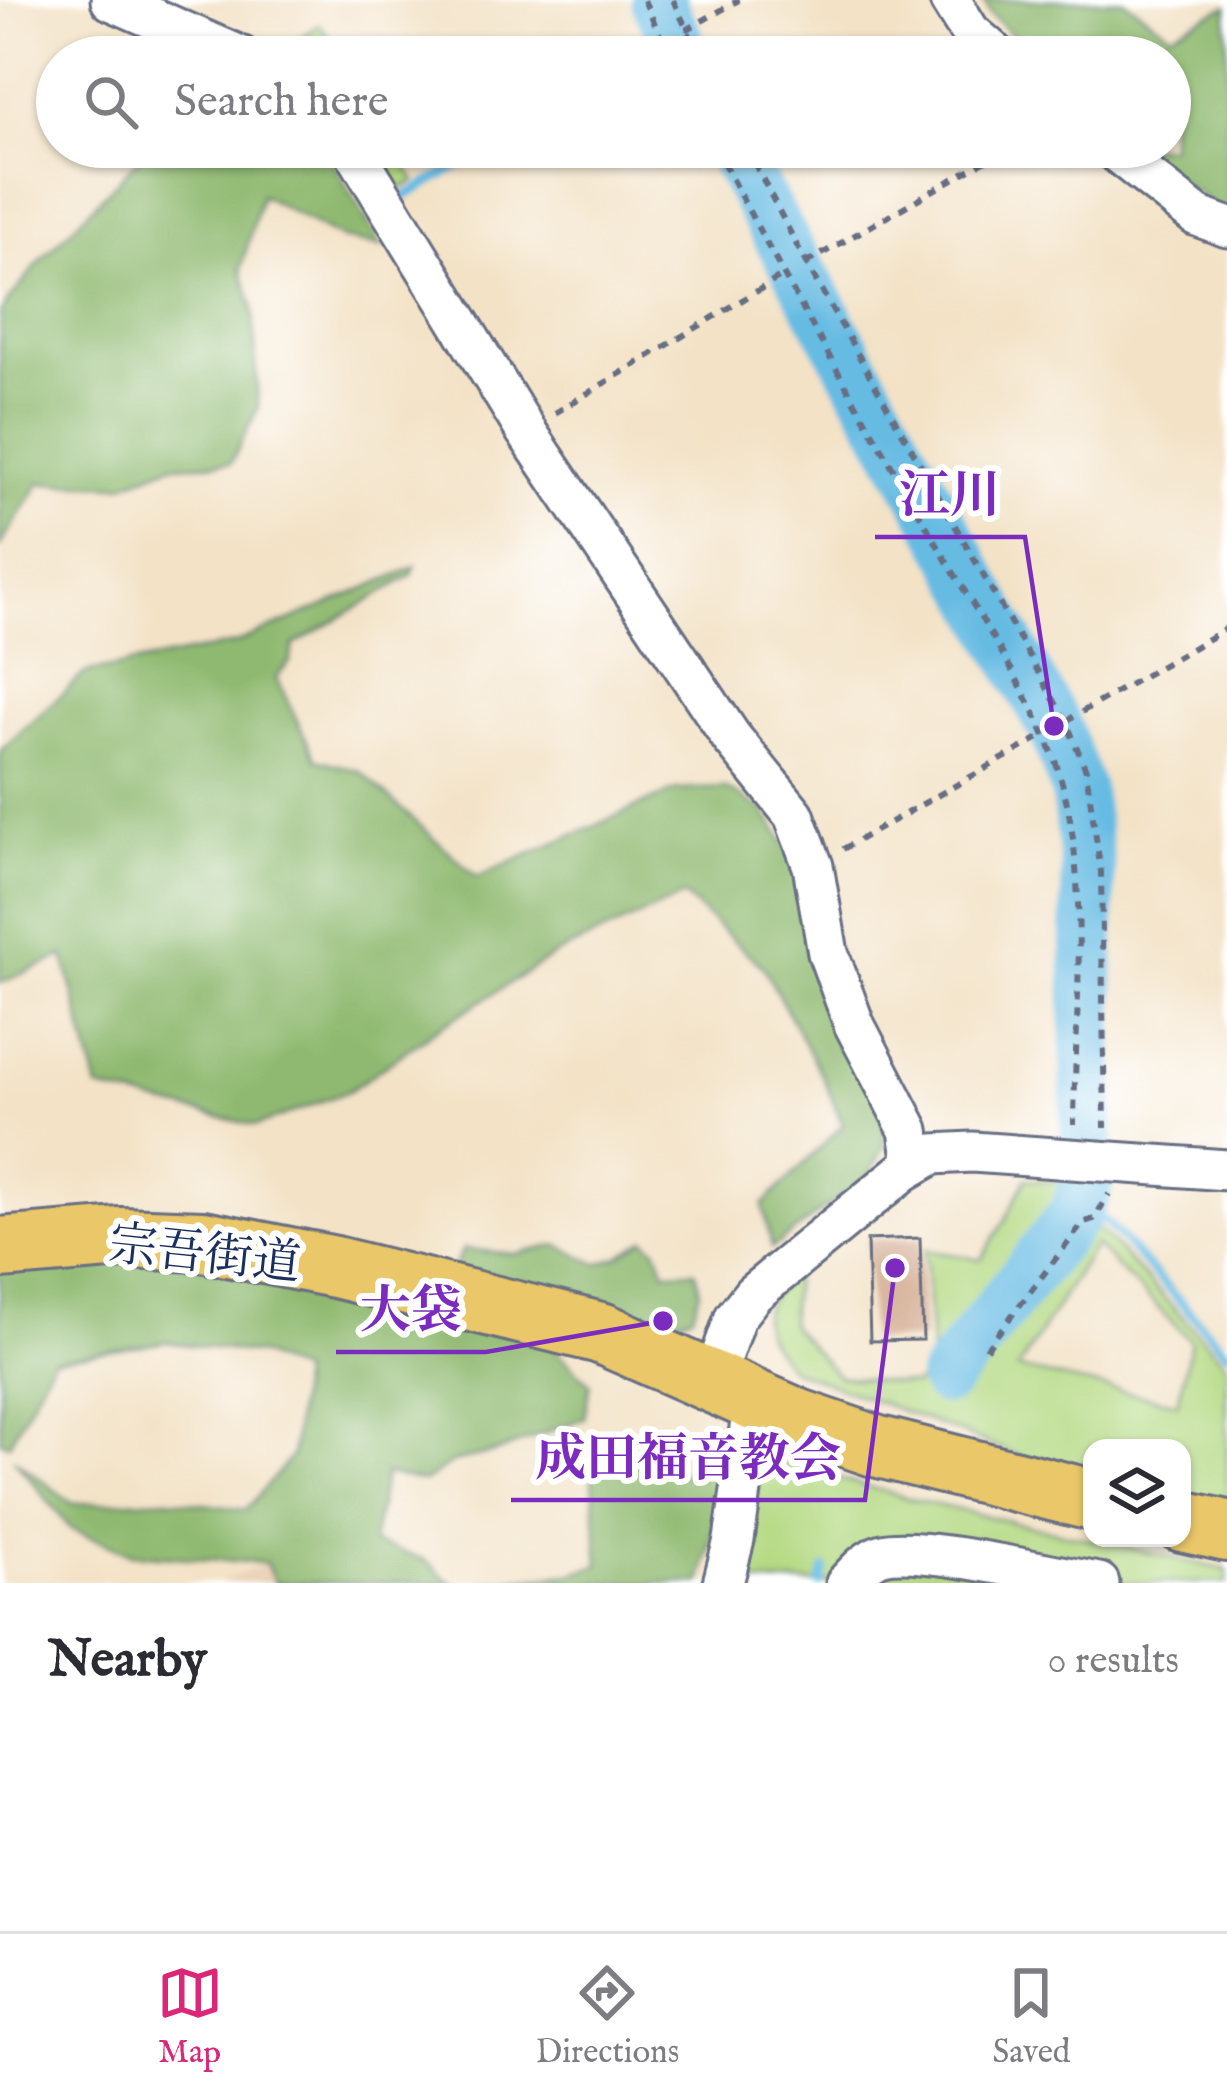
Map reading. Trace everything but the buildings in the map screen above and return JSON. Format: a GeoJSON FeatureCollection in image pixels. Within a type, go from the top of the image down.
{"type":"FeatureCollection","features":[{"type":"Feature","properties":{"kind":"highway","name":"宗吾街道"},"geometry":{"type":"LineString","coordinates":[[0,1248],[121,1238],[203,1241],[254,1249],[601,1333],[875,1446],[1083,1498]]}},
{"type":"Feature","properties":{"kind":"highway"},"geometry":{"type":"LineString","coordinates":[[1191,1523],[1227,1532]]}},
{"type":"Feature","properties":{"kind":"street"},"geometry":{"type":"LineString","coordinates":[[111,0],[194,36]]}},
{"type":"Feature","properties":{"kind":"street"},"geometry":{"type":"LineString","coordinates":[[950,0],[975,36]]}},
{"type":"Feature","properties":{"kind":"street"},"geometry":{"type":"LineString","coordinates":[[365,168],[526,431],[731,737],[794,815],[813,866],[828,952],[854,1024],[909,1130],[914,1165]]}},
{"type":"Feature","properties":{"kind":"street"},"geometry":{"type":"LineString","coordinates":[[1136,168],[1197,216],[1227,227]]}},
{"type":"Feature","properties":{"kind":"street"},"geometry":{"type":"LineString","coordinates":[[723,1583],[734,1540],[735,1317],[753,1294],[933,1154],[1096,1155],[1227,1170]]}},
{"type":"Feature","properties":{"kind":"street"},"geometry":{"type":"LineString","coordinates":[[846,1583],[885,1553],[1099,1583]]}},
{"type":"Feature","properties":{"kind":"path"},"geometry":{"type":"LineString","coordinates":[[644,0],[660,36]]}},
{"type":"Feature","properties":{"kind":"path"},"geometry":{"type":"LineString","coordinates":[[673,0],[689,36]]}},
{"type":"Feature","properties":{"kind":"path"},"geometry":{"type":"LineString","coordinates":[[686,30],[739,0]]}},
{"type":"Feature","properties":{"kind":"path"},"geometry":{"type":"LineString","coordinates":[[726,168],[782,276],[1008,667],[1061,779],[1075,863],[1096,1155],[1113,1185],[1094,1219],[1084,1222],[986,1349]]}},
{"type":"Feature","properties":{"kind":"path"},"geometry":{"type":"LineString","coordinates":[[757,168],[1066,721],[1086,770],[1101,872],[1105,1132],[1096,1155]]}},
{"type":"Feature","properties":{"kind":"path"},"geometry":{"type":"LineString","coordinates":[[806,263],[972,168]]}},
{"type":"Feature","properties":{"kind":"path"},"geometry":{"type":"LineString","coordinates":[[526,431],[782,276]]}},
{"type":"Feature","properties":{"kind":"path"},"geometry":{"type":"LineString","coordinates":[[1066,721],[1227,628]]}},
{"type":"Feature","properties":{"kind":"path"},"geometry":{"type":"LineString","coordinates":[[813,866],[1043,736]]}},
{"type":"Feature","properties":{"kind":"shaded area"},"geometry":{"type":"Polygon","coordinates":[[[267,1563],[275,1583],[219,1583],[267,1563]]]}},
{"type":"Feature","properties":{"kind":"green space"},"geometry":{"type":"Polygon","coordinates":[[[984,0],[1124,0],[1171,33],[1227,6],[1227,215],[1162,168],[1191,168],[1191,36],[1014,36],[990,14],[984,0]]]}},
{"type":"Feature","properties":{"kind":"green space"},"geometry":{"type":"Polygon","coordinates":[[[320,25],[328,36],[302,36],[320,25]]]}},
{"type":"Feature","properties":{"kind":"green space"},"geometry":{"type":"Polygon","coordinates":[[[130,168],[336,168],[381,246],[342,239],[261,195],[241,269],[253,306],[258,408],[231,463],[172,465],[122,485],[40,483],[0,546],[0,312],[40,261],[130,168]]]}},
{"type":"Feature","properties":{"kind":"green space"},"geometry":{"type":"Polygon","coordinates":[[[387,168],[408,168],[415,181],[400,189],[387,168]]]}},
{"type":"Feature","properties":{"kind":"green space"},"geometry":{"type":"Polygon","coordinates":[[[415,567],[412,575],[294,645],[290,662],[276,678],[316,759],[360,771],[477,877],[676,790],[725,788],[764,810],[799,867],[884,1119],[885,1145],[869,1176],[772,1248],[763,1205],[843,1125],[764,968],[684,896],[556,954],[349,1091],[257,1126],[98,1089],[64,956],[0,983],[0,751],[85,673],[235,644],[415,567]]]}},
{"type":"Feature","properties":{"kind":"green space"},"geometry":{"type":"Polygon","coordinates":[[[1026,1179],[1068,1183],[1061,1214],[941,1367],[941,1378],[953,1384],[975,1355],[989,1357],[1086,1228],[1098,1229],[1227,1364],[1227,1507],[1191,1498],[1191,1439],[1083,1439],[1083,1472],[1026,1458],[791,1369],[765,1331],[763,1320],[770,1299],[794,1274],[790,1325],[838,1376],[915,1385],[932,1366],[925,1250],[981,1259],[1026,1179]],[[1095,1245],[1018,1369],[1178,1403],[1191,1341],[1095,1245]]]}},
{"type":"Feature","properties":{"kind":"green space"},"geometry":{"type":"Polygon","coordinates":[[[645,1239],[657,1250],[665,1272],[695,1271],[700,1291],[692,1314],[661,1327],[451,1274],[463,1249],[516,1254],[557,1245],[598,1264],[645,1239]]]}},
{"type":"Feature","properties":{"kind":"green space"},"geometry":{"type":"Polygon","coordinates":[[[133,1254],[542,1336],[590,1384],[584,1418],[497,1452],[453,1462],[424,1482],[385,1474],[372,1543],[424,1559],[452,1583],[275,1583],[266,1563],[132,1554],[71,1529],[13,1458],[73,1504],[168,1499],[246,1510],[292,1456],[300,1373],[258,1354],[166,1342],[53,1359],[9,1444],[0,1440],[0,1265],[133,1254]]]}},
{"type":"Feature","properties":{"kind":"green space"},"geometry":{"type":"Polygon","coordinates":[[[718,1454],[732,1457],[701,1583],[484,1583],[570,1574],[599,1565],[592,1469],[607,1458],[700,1477],[718,1454]]]}},
{"type":"Feature","properties":{"kind":"green space"},"geometry":{"type":"Polygon","coordinates":[[[763,1457],[914,1500],[1083,1538],[1083,1547],[1124,1547],[1227,1570],[1227,1583],[741,1583],[763,1457]]]}},
{"type":"Feature","properties":{"kind":"waterway"},"geometry":{"type":"LineString","coordinates":[[658,0],[674,36]]}},
{"type":"Feature","properties":{"kind":"waterway"},"geometry":{"type":"LineString","coordinates":[[404,197],[455,168]]}},
{"type":"Feature","properties":{"kind":"waterway"},"geometry":{"type":"LineString","coordinates":[[742,168],[1054,726],[1077,789],[1088,868],[1087,1182],[1076,1213],[945,1378]]}},
{"type":"Feature","properties":{"kind":"waterway"},"geometry":{"type":"LineString","coordinates":[[1083,1197],[1088,1203]]}},
{"type":"Feature","properties":{"kind":"waterway"},"geometry":{"type":"LineString","coordinates":[[1105,1221],[1227,1352]]}},
{"type":"Feature","properties":{"kind":"waterway"},"geometry":{"type":"LineString","coordinates":[[820,1583],[825,1569]]}},
{"type":"Feature","properties":{"kind":"place","name":"江川"},"geometry":{"type":"Point","coordinates":[1054,726]}},
{"type":"Feature","properties":{"kind":"place","name":"成田福音教会"},"geometry":{"type":"Point","coordinates":[895,1268]}},
{"type":"Feature","properties":{"kind":"place","name":"大袋"},"geometry":{"type":"Point","coordinates":[663,1321]}}]}
